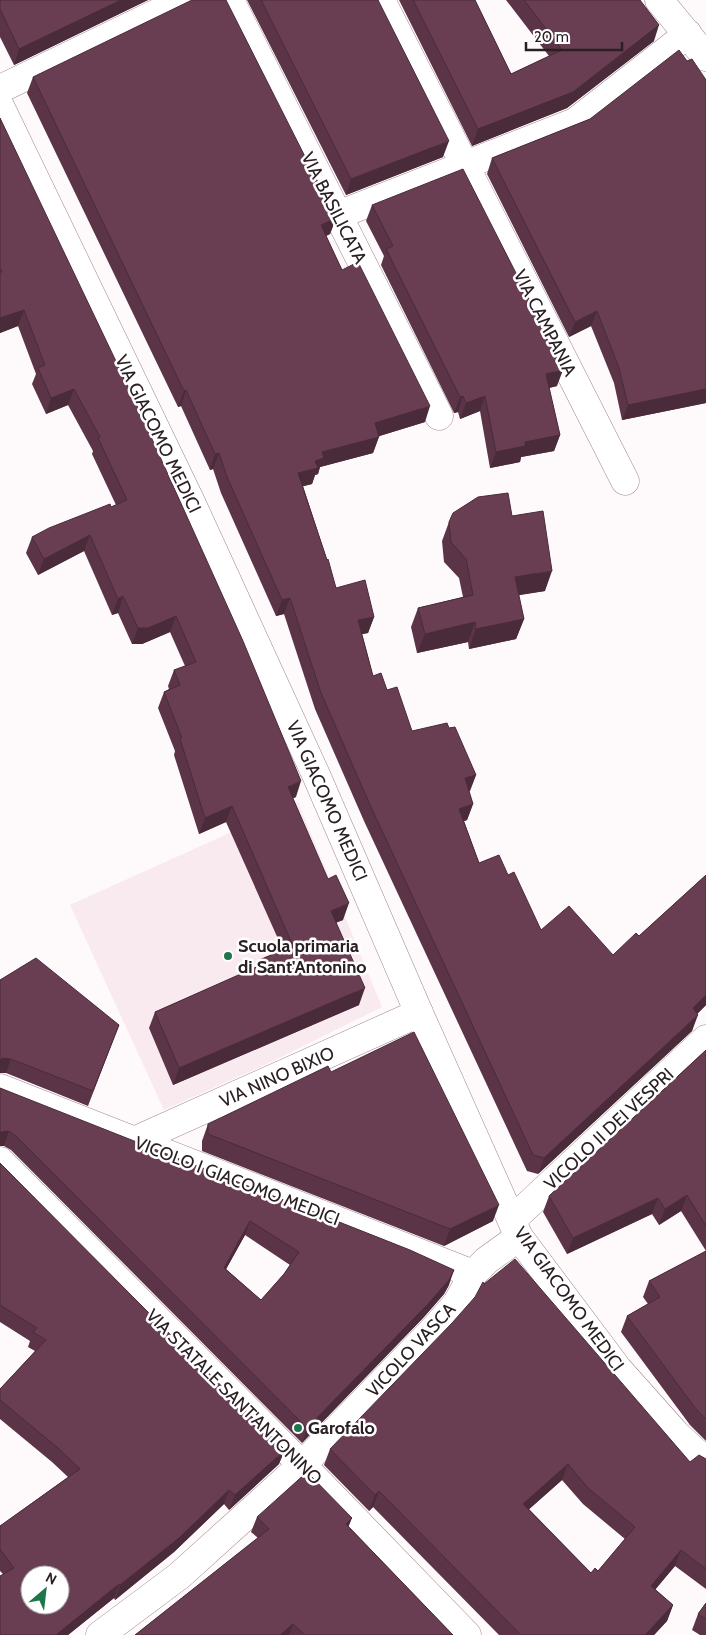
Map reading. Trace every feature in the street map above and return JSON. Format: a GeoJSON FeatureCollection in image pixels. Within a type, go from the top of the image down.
{"type":"FeatureCollection","features":[{"type":"Feature","properties":{"kind":"street"},"geometry":{"type":"LineString","coordinates":[[0,89],[184,0]]}},
{"type":"Feature","properties":{"kind":"street","name":"VIA BASILICATA"},"geometry":{"type":"LineString","coordinates":[[230,0],[439,416]]}},
{"type":"Feature","properties":{"kind":"street","name":"VIA CAMPANIA"},"geometry":{"type":"LineString","coordinates":[[381,0],[625,481]]}},
{"type":"Feature","properties":{"kind":"street"},"geometry":{"type":"LineString","coordinates":[[659,0],[706,57]]}},
{"type":"Feature","properties":{"kind":"street"},"geometry":{"type":"LineString","coordinates":[[338,215],[575,122],[688,34]]}},
{"type":"Feature","properties":{"kind":"street","name":"VIA GIACOMO MEDICI"},"geometry":{"type":"LineString","coordinates":[[0,106],[195,510],[317,777],[419,1013],[516,1228],[618,1369],[676,1434],[706,1462]]}},
{"type":"Feature","properties":{"kind":"street","name":"VIA NINO BIXIO"},"geometry":{"type":"LineString","coordinates":[[134,1141],[419,1013]]}},
{"type":"Feature","properties":{"kind":"street","name":"VICOLO II DEI VESPRI"},"geometry":{"type":"LineString","coordinates":[[516,1228],[706,1039]]}},
{"type":"Feature","properties":{"kind":"street","name":"VICOLO I GIACOMO MEDICI"},"geometry":{"type":"LineString","coordinates":[[0,1088],[473,1274]]}},
{"type":"Feature","properties":{"kind":"street","name":"VIA STATALE SANT'ANTONINO"},"geometry":{"type":"LineString","coordinates":[[0,1161],[302,1465],[467,1635]]}},
{"type":"Feature","properties":{"kind":"street","name":"VICOLO VASCA"},"geometry":{"type":"LineString","coordinates":[[100,1635],[179,1576],[302,1465],[434,1329],[457,1303],[473,1274],[516,1228]]}},
{"type":"Feature","properties":{"kind":"shaded area","name":"Scuola primaria di Sant'Antonino"},"geometry":{"type":"Polygon","coordinates":[[[298,802],[382,1007],[269,1063],[164,1110],[70,905],[298,802]]]}},
{"type":"Feature","properties":{"kind":"building"},"geometry":{"type":"Polygon","coordinates":[[[0,0],[121,0],[19,49],[0,9],[0,0]]]}},
{"type":"Feature","properties":{"kind":"building"},"geometry":{"type":"Polygon","coordinates":[[[192,0],[226,0],[336,218],[321,225],[342,270],[358,262],[430,406],[375,423],[379,437],[322,452],[324,458],[315,461],[318,468],[298,473],[328,559],[336,588],[365,580],[374,617],[358,620],[373,676],[381,673],[387,690],[397,687],[412,731],[447,723],[449,728],[455,727],[476,775],[465,778],[473,804],[459,809],[479,863],[499,855],[508,875],[514,872],[541,930],[569,906],[613,955],[636,933],[639,936],[706,875],[706,995],[693,1008],[698,1015],[544,1158],[533,1155],[370,805],[321,693],[290,598],[282,600],[227,477],[219,453],[215,454],[186,390],[184,391],[33,77],[192,0]]]}},
{"type":"Feature","properties":{"kind":"building"},"geometry":{"type":"Polygon","coordinates":[[[261,0],[378,0],[449,141],[351,179],[261,0]]]}},
{"type":"Feature","properties":{"kind":"building"},"geometry":{"type":"Polygon","coordinates":[[[413,0],[475,0],[511,74],[562,50],[524,0],[640,0],[659,25],[573,92],[478,129],[413,0]]]}},
{"type":"Feature","properties":{"kind":"building"},"geometry":{"type":"Polygon","coordinates":[[[679,50],[687,61],[692,59],[706,80],[706,389],[628,405],[619,368],[597,311],[575,322],[492,158],[590,119],[679,50]]]}},
{"type":"Feature","properties":{"kind":"building"},"geometry":{"type":"Polygon","coordinates":[[[0,118],[134,399],[243,641],[301,781],[288,787],[328,879],[336,875],[349,903],[331,911],[365,988],[179,1068],[155,1012],[261,965],[259,960],[293,946],[232,806],[205,818],[180,739],[182,738],[164,692],[180,685],[174,670],[196,662],[176,616],[148,628],[138,628],[123,596],[118,599],[90,535],[44,559],[32,537],[49,528],[110,504],[111,507],[127,500],[98,438],[100,437],[74,389],[51,398],[38,368],[45,365],[24,310],[0,318],[0,272],[2,272],[0,268],[0,118]]]}},
{"type":"Feature","properties":{"kind":"building"},"geometry":{"type":"Polygon","coordinates":[[[463,169],[547,334],[545,335],[563,370],[546,374],[560,435],[525,442],[525,446],[496,452],[485,396],[466,403],[463,396],[460,397],[386,249],[393,246],[372,205],[463,169]]]}},
{"type":"Feature","properties":{"kind":"building"},"geometry":{"type":"Polygon","coordinates":[[[508,493],[512,516],[543,511],[552,571],[515,577],[524,619],[476,629],[475,622],[425,634],[418,608],[473,595],[466,559],[451,542],[449,522],[453,513],[478,497],[508,493]]]}},
{"type":"Feature","properties":{"kind":"building"},"geometry":{"type":"Polygon","coordinates":[[[36,958],[119,1025],[93,1091],[11,1059],[3,1058],[0,1060],[0,980],[36,958]]]}},
{"type":"Feature","properties":{"kind":"building"},"geometry":{"type":"Polygon","coordinates":[[[414,1032],[499,1205],[450,1229],[208,1134],[208,1124],[328,1066],[331,1072],[414,1032]]]}},
{"type":"Feature","properties":{"kind":"building"},"geometry":{"type":"Polygon","coordinates":[[[706,1050],[706,1226],[687,1195],[665,1209],[658,1198],[573,1238],[549,1196],[706,1050]]]}},
{"type":"Feature","properties":{"kind":"building"},"geometry":{"type":"Polygon","coordinates":[[[0,1088],[410,1250],[454,1270],[449,1280],[428,1304],[307,1428],[16,1136],[9,1131],[0,1132],[0,1088]],[[250,1221],[224,1268],[261,1300],[284,1274],[299,1252],[250,1221]]]}},
{"type":"Feature","properties":{"kind":"building"},"geometry":{"type":"Polygon","coordinates":[[[0,1163],[285,1450],[235,1495],[229,1490],[179,1538],[56,1635],[0,1635],[0,1576],[14,1568],[0,1549],[0,1526],[80,1469],[58,1448],[0,1400],[0,1389],[46,1340],[33,1332],[37,1328],[0,1305],[0,1163]]]}},
{"type":"Feature","properties":{"kind":"building"},"geometry":{"type":"Polygon","coordinates":[[[706,1251],[706,1419],[696,1409],[627,1316],[660,1297],[649,1281],[706,1251]]]}},
{"type":"Feature","properties":{"kind":"building"},"geometry":{"type":"Polygon","coordinates":[[[515,1259],[690,1462],[699,1455],[706,1459],[706,1569],[681,1550],[651,1586],[673,1605],[645,1635],[521,1635],[379,1491],[375,1495],[330,1449],[452,1323],[475,1297],[483,1282],[484,1284],[515,1259]],[[568,1464],[523,1504],[591,1573],[595,1568],[598,1571],[635,1527],[588,1488],[568,1464]]]}},
{"type":"Feature","properties":{"kind":"building"},"geometry":{"type":"Polygon","coordinates":[[[307,1472],[352,1518],[346,1524],[453,1635],[305,1635],[293,1624],[280,1635],[135,1635],[269,1529],[257,1517],[307,1472]]]}},
{"type":"Feature","properties":{"kind":"building"},"geometry":{"type":"Polygon","coordinates":[[[706,1603],[706,1619],[698,1614],[706,1603]]]}},
{"type":"Feature","properties":{"kind":"place","name":"Scuola primaria di Sant'Antonino"},"geometry":{"type":"Point","coordinates":[228,956]}},
{"type":"Feature","properties":{"kind":"place","name":"Garofalo"},"geometry":{"type":"Point","coordinates":[298,1428]}}]}
